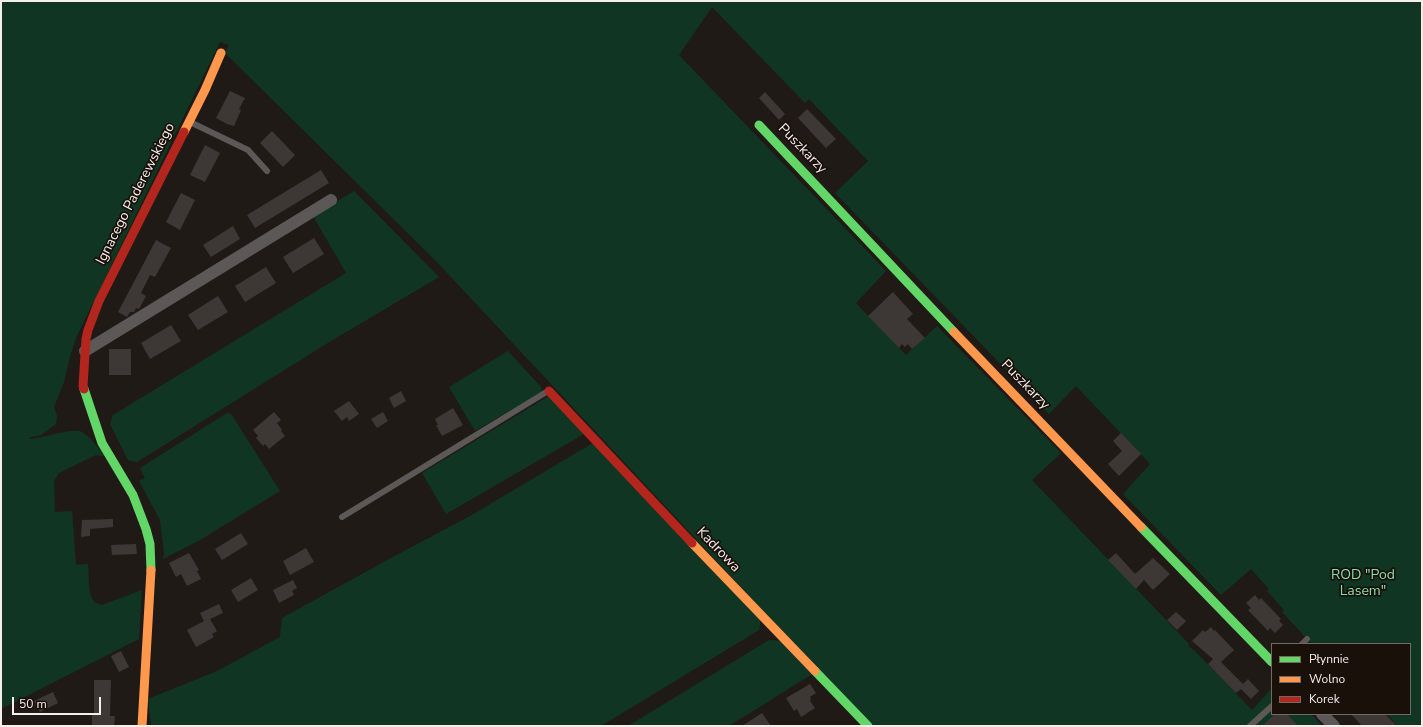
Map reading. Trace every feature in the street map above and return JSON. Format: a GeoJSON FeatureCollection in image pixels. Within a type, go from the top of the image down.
{"type":"FeatureCollection","features":[{"type":"Feature","properties":{"kind":"street","name":"Ignacego Paderewskiego"},"geometry":{"type":"LineString","coordinates":[[142,726],[151,571],[150,544],[146,529],[130,490],[102,443],[84,393],[82,377],[85,351],[88,330],[99,301],[189,122],[221,53]]}},
{"type":"Feature","properties":{"kind":"street","name":"Puszkarzy"},"geometry":{"type":"LineString","coordinates":[[759,125],[1022,404],[1271,661]]}},
{"type":"Feature","properties":{"kind":"street"},"geometry":{"type":"LineString","coordinates":[[85,351],[331,200]]}},
{"type":"Feature","properties":{"kind":"street","name":"Kadrowa"},"geometry":{"type":"LineString","coordinates":[[549,390],[696,547],[868,726]]}},
{"type":"Feature","properties":{"kind":"street"},"geometry":{"type":"LineString","coordinates":[[1323,715],[1334,726]]}},
{"type":"Feature","properties":{"kind":"lane"},"geometry":{"type":"LineString","coordinates":[[189,122],[248,150],[267,171]]}},
{"type":"Feature","properties":{"kind":"lane"},"geometry":{"type":"LineString","coordinates":[[342,517],[549,390]]}},
{"type":"Feature","properties":{"kind":"lane"},"geometry":{"type":"LineString","coordinates":[[1303,643],[1307,639]]}},
{"type":"Feature","properties":{"kind":"lane"},"geometry":{"type":"LineString","coordinates":[[1250,726],[1271,707]]}},
{"type":"Feature","properties":{"kind":"green space","name":"ROD \"Pod Lasem\""},"geometry":{"type":"Polygon","coordinates":[[[1,1],[1422,1],[1422,726],[1398,726],[1388,715],[1411,715],[1411,643],[1311,643],[1282,612],[1284,610],[1267,591],[1269,589],[1251,569],[1221,595],[1123,494],[1150,464],[1076,386],[1049,414],[835,193],[868,161],[809,99],[805,103],[712,7],[679,55],[886,271],[856,303],[906,355],[937,326],[1061,453],[1032,480],[1189,644],[1188,646],[1195,651],[1252,710],[1271,689],[1271,715],[1312,715],[1322,726],[871,726],[435,260],[225,53],[229,45],[220,42],[76,338],[64,382],[54,407],[57,416],[56,424],[41,435],[31,437],[29,439],[78,431],[82,432],[88,437],[104,456],[96,455],[59,473],[54,481],[55,512],[72,511],[76,565],[88,564],[90,593],[95,602],[102,605],[142,590],[139,639],[1,709],[1,1]]]}},
{"type":"Feature","properties":{"kind":"green space"},"geometry":{"type":"Polygon","coordinates":[[[354,191],[439,277],[331,341],[137,462],[128,460],[110,424],[113,415],[346,273],[313,216],[354,191]]]}},
{"type":"Feature","properties":{"kind":"green space"},"geometry":{"type":"Polygon","coordinates":[[[508,351],[541,387],[542,392],[475,431],[449,387],[508,351]]]}},
{"type":"Feature","properties":{"kind":"green space"},"geometry":{"type":"Polygon","coordinates":[[[549,396],[584,434],[446,514],[422,473],[549,396]]]}},
{"type":"Feature","properties":{"kind":"green space"},"geometry":{"type":"Polygon","coordinates":[[[227,413],[231,414],[280,491],[200,540],[163,559],[164,553],[160,520],[139,481],[145,478],[140,468],[227,413]]]}},
{"type":"Feature","properties":{"kind":"green space"},"geometry":{"type":"Polygon","coordinates":[[[593,443],[761,619],[759,630],[601,726],[151,726],[148,699],[217,671],[280,637],[282,618],[470,516],[593,443]]]}},
{"type":"Feature","properties":{"kind":"green space"},"geometry":{"type":"Polygon","coordinates":[[[769,640],[782,641],[814,673],[729,726],[628,726],[769,640]]]}},
{"type":"Feature","properties":{"kind":"building"},"geometry":{"type":"Polygon","coordinates":[[[230,91],[245,98],[239,109],[241,110],[234,126],[216,118],[230,91]]]}},
{"type":"Feature","properties":{"kind":"building"},"geometry":{"type":"Polygon","coordinates":[[[765,92],[785,114],[779,120],[759,98],[765,92]]]}},
{"type":"Feature","properties":{"kind":"building"},"geometry":{"type":"Polygon","coordinates":[[[807,109],[836,139],[826,148],[798,118],[807,109]]]}},
{"type":"Feature","properties":{"kind":"building"},"geometry":{"type":"Polygon","coordinates":[[[272,131],[295,155],[283,167],[260,143],[272,131]]]}},
{"type":"Feature","properties":{"kind":"building"},"geometry":{"type":"Polygon","coordinates":[[[205,145],[220,153],[205,182],[190,175],[205,145]]]}},
{"type":"Feature","properties":{"kind":"building"},"geometry":{"type":"Polygon","coordinates":[[[321,170],[329,183],[255,228],[247,215],[321,170]]]}},
{"type":"Feature","properties":{"kind":"building"},"geometry":{"type":"Polygon","coordinates":[[[181,193],[195,200],[180,230],[166,222],[181,193]]]}},
{"type":"Feature","properties":{"kind":"building"},"geometry":{"type":"Polygon","coordinates":[[[233,226],[240,239],[211,257],[203,245],[233,226]]]}},
{"type":"Feature","properties":{"kind":"building"},"geometry":{"type":"Polygon","coordinates":[[[314,238],[324,254],[293,273],[283,257],[314,238]]]}},
{"type":"Feature","properties":{"kind":"building"},"geometry":{"type":"Polygon","coordinates":[[[156,240],[171,248],[155,277],[150,275],[141,293],[146,296],[139,309],[136,308],[134,312],[130,312],[127,317],[118,312],[156,240]]]}},
{"type":"Feature","properties":{"kind":"building"},"geometry":{"type":"Polygon","coordinates":[[[266,267],[276,283],[245,302],[235,286],[266,267]]]}},
{"type":"Feature","properties":{"kind":"building"},"geometry":{"type":"Polygon","coordinates":[[[893,292],[913,314],[907,319],[925,338],[912,349],[908,344],[905,347],[902,344],[899,348],[868,316],[893,292]]]}},
{"type":"Feature","properties":{"kind":"building"},"geometry":{"type":"Polygon","coordinates":[[[218,296],[228,312],[198,330],[188,315],[218,296]]]}},
{"type":"Feature","properties":{"kind":"building"},"geometry":{"type":"Polygon","coordinates":[[[171,325],[181,341],[150,359],[141,343],[171,325]]]}},
{"type":"Feature","properties":{"kind":"building"},"geometry":{"type":"Polygon","coordinates":[[[109,349],[131,349],[131,375],[109,375],[109,349]]]}},
{"type":"Feature","properties":{"kind":"building"},"geometry":{"type":"Polygon","coordinates":[[[401,391],[406,401],[394,408],[389,398],[401,391]]]}},
{"type":"Feature","properties":{"kind":"building"},"geometry":{"type":"Polygon","coordinates":[[[349,401],[359,414],[349,421],[347,417],[342,421],[334,411],[349,401]]]}},
{"type":"Feature","properties":{"kind":"building"},"geometry":{"type":"Polygon","coordinates":[[[453,408],[463,425],[442,436],[436,425],[438,425],[435,419],[453,408]]]}},
{"type":"Feature","properties":{"kind":"building"},"geometry":{"type":"Polygon","coordinates":[[[274,412],[281,420],[277,423],[285,436],[269,449],[265,444],[263,446],[256,438],[258,436],[253,430],[274,412]]]}},
{"type":"Feature","properties":{"kind":"building"},"geometry":{"type":"Polygon","coordinates":[[[383,412],[388,421],[377,428],[371,419],[383,412]]]}},
{"type":"Feature","properties":{"kind":"building"},"geometry":{"type":"Polygon","coordinates":[[[1121,433],[1141,454],[1119,476],[1108,464],[1122,451],[1113,441],[1121,433]]]}},
{"type":"Feature","properties":{"kind":"building"},"geometry":{"type":"Polygon","coordinates":[[[113,519],[113,527],[90,529],[90,536],[81,537],[82,520],[113,519]]]}},
{"type":"Feature","properties":{"kind":"building"},"geometry":{"type":"Polygon","coordinates":[[[241,533],[248,544],[222,560],[215,549],[241,533]]]}},
{"type":"Feature","properties":{"kind":"building"},"geometry":{"type":"Polygon","coordinates":[[[136,544],[137,554],[112,555],[111,545],[136,544]]]}},
{"type":"Feature","properties":{"kind":"building"},"geometry":{"type":"Polygon","coordinates":[[[306,548],[314,562],[290,575],[283,561],[306,548]]]}},
{"type":"Feature","properties":{"kind":"building"},"geometry":{"type":"Polygon","coordinates":[[[189,553],[199,570],[197,571],[201,579],[187,586],[181,574],[176,577],[169,563],[189,553]]]}},
{"type":"Feature","properties":{"kind":"building"},"geometry":{"type":"Polygon","coordinates":[[[1116,553],[1135,574],[1153,558],[1170,574],[1153,590],[1144,580],[1136,589],[1108,560],[1116,553]]]}},
{"type":"Feature","properties":{"kind":"building"},"geometry":{"type":"Polygon","coordinates":[[[251,578],[258,590],[238,602],[231,590],[251,578]]]}},
{"type":"Feature","properties":{"kind":"building"},"geometry":{"type":"Polygon","coordinates":[[[293,580],[297,588],[292,591],[294,595],[279,603],[273,590],[293,580]]]}},
{"type":"Feature","properties":{"kind":"building"},"geometry":{"type":"Polygon","coordinates":[[[1255,595],[1259,600],[1261,598],[1281,619],[1279,621],[1283,625],[1275,633],[1270,628],[1268,631],[1248,610],[1251,608],[1246,603],[1255,595]]]}},
{"type":"Feature","properties":{"kind":"building"},"geometry":{"type":"Polygon","coordinates":[[[219,604],[223,613],[210,619],[217,631],[212,634],[214,637],[196,647],[187,630],[204,621],[200,613],[219,604]]]}},
{"type":"Feature","properties":{"kind":"building"},"geometry":{"type":"Polygon","coordinates":[[[1176,612],[1186,621],[1177,630],[1167,620],[1176,612]]]}},
{"type":"Feature","properties":{"kind":"building"},"geometry":{"type":"Polygon","coordinates":[[[1211,627],[1234,650],[1221,662],[1243,684],[1248,679],[1259,691],[1251,699],[1241,689],[1236,693],[1208,664],[1213,659],[1192,641],[1203,630],[1205,632],[1211,627]]]}},
{"type":"Feature","properties":{"kind":"building"},"geometry":{"type":"Polygon","coordinates":[[[121,651],[129,667],[119,672],[111,656],[121,651]]]}},
{"type":"Feature","properties":{"kind":"building"},"geometry":{"type":"Polygon","coordinates":[[[94,680],[111,680],[110,716],[115,716],[114,726],[92,726],[92,715],[94,715],[94,680]]]}},
{"type":"Feature","properties":{"kind":"building"},"geometry":{"type":"Polygon","coordinates":[[[810,684],[816,693],[810,697],[810,701],[815,708],[801,717],[797,709],[794,711],[786,698],[810,684]]]}},
{"type":"Feature","properties":{"kind":"building"},"geometry":{"type":"Polygon","coordinates":[[[53,692],[58,703],[40,712],[34,701],[53,692]]]}},
{"type":"Feature","properties":{"kind":"building"},"geometry":{"type":"Polygon","coordinates":[[[762,713],[771,726],[742,726],[762,713]]]}},
{"type":"Feature","properties":{"kind":"building"},"geometry":{"type":"Polygon","coordinates":[[[1274,715],[1288,715],[1298,726],[1262,726],[1274,715]]]}},
{"type":"Feature","properties":{"kind":"building"},"geometry":{"type":"Polygon","coordinates":[[[1352,715],[1386,715],[1397,726],[1362,726],[1352,715]]]}},
{"type":"Feature","properties":{"kind":"traffic: fast"},"geometry":{"type":"LineString","coordinates":[[759,125],[954,332]]}},
{"type":"Feature","properties":{"kind":"traffic: fast"},"geometry":{"type":"LineString","coordinates":[[84,389],[102,443],[133,495],[146,529],[150,544],[151,570]]}},
{"type":"Feature","properties":{"kind":"traffic: fast"},"geometry":{"type":"LineString","coordinates":[[1141,527],[1271,661]]}},
{"type":"Feature","properties":{"kind":"traffic: fast"},"geometry":{"type":"LineString","coordinates":[[815,671],[868,726]]}},
{"type":"Feature","properties":{"kind":"traffic: slow"},"geometry":{"type":"LineString","coordinates":[[184,132],[205,90],[221,53]]}},
{"type":"Feature","properties":{"kind":"traffic: slow"},"geometry":{"type":"LineString","coordinates":[[954,332],[1141,527]]}},
{"type":"Feature","properties":{"kind":"traffic: slow"},"geometry":{"type":"LineString","coordinates":[[692,543],[815,671]]}},
{"type":"Feature","properties":{"kind":"traffic: slow"},"geometry":{"type":"LineString","coordinates":[[142,726],[151,570]]}},
{"type":"Feature","properties":{"kind":"traffic: jam"},"geometry":{"type":"LineString","coordinates":[[84,389],[86,339],[99,301],[184,132]]}},
{"type":"Feature","properties":{"kind":"traffic: jam"},"geometry":{"type":"LineString","coordinates":[[549,391],[692,543]]}}]}
